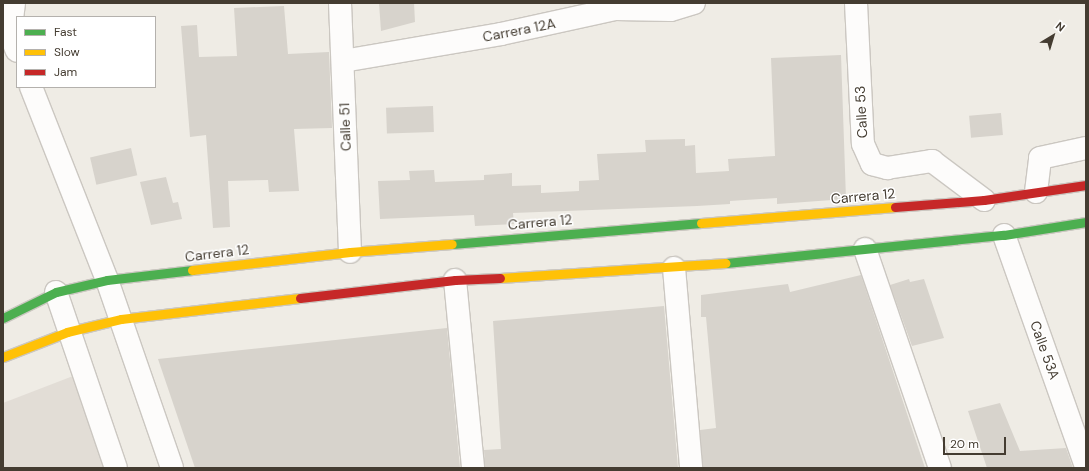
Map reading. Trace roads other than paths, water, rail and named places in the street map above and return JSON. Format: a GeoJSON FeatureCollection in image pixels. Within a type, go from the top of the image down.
{"type":"FeatureCollection","features":[{"type":"Feature","properties":{"kind":"main road","name":"Carrera 12"},"geometry":{"type":"LineString","coordinates":[[3,318],[56,292],[108,280],[350,252],[984,200],[1086,185]]}},
{"type":"Feature","properties":{"kind":"main road"},"geometry":{"type":"LineString","coordinates":[[3,357],[67,332],[121,319],[456,280],[674,268],[1004,235],[1086,222]]}},
{"type":"Feature","properties":{"kind":"street"},"geometry":{"type":"LineString","coordinates":[[14,3],[10,34],[16,49]]}},
{"type":"Feature","properties":{"kind":"street","name":"Calle 51"},"geometry":{"type":"LineString","coordinates":[[340,3],[350,252]]}},
{"type":"Feature","properties":{"kind":"street","name":"Carrera 12A"},"geometry":{"type":"LineString","coordinates":[[343,61],[501,34],[616,9],[671,10],[694,3]]}},
{"type":"Feature","properties":{"kind":"street","name":"Calle 53"},"geometry":{"type":"LineString","coordinates":[[856,3],[863,144],[872,164],[887,168],[932,161],[984,200]]}},
{"type":"Feature","properties":{"kind":"street"},"geometry":{"type":"LineString","coordinates":[[31,88],[108,280],[172,468]]}},
{"type":"Feature","properties":{"kind":"street"},"geometry":{"type":"LineString","coordinates":[[1036,192],[1040,158],[1086,148]]}},
{"type":"Feature","properties":{"kind":"street","name":"Calle 53A"},"geometry":{"type":"LineString","coordinates":[[1004,235],[1086,466]]}},
{"type":"Feature","properties":{"kind":"street"},"geometry":{"type":"LineString","coordinates":[[865,248],[940,468]]}},
{"type":"Feature","properties":{"kind":"street"},"geometry":{"type":"LineString","coordinates":[[674,268],[691,468]]}},
{"type":"Feature","properties":{"kind":"street"},"geometry":{"type":"LineString","coordinates":[[456,280],[472,468]]}},
{"type":"Feature","properties":{"kind":"street"},"geometry":{"type":"LineString","coordinates":[[56,292],[67,332],[116,468]]}}]}
